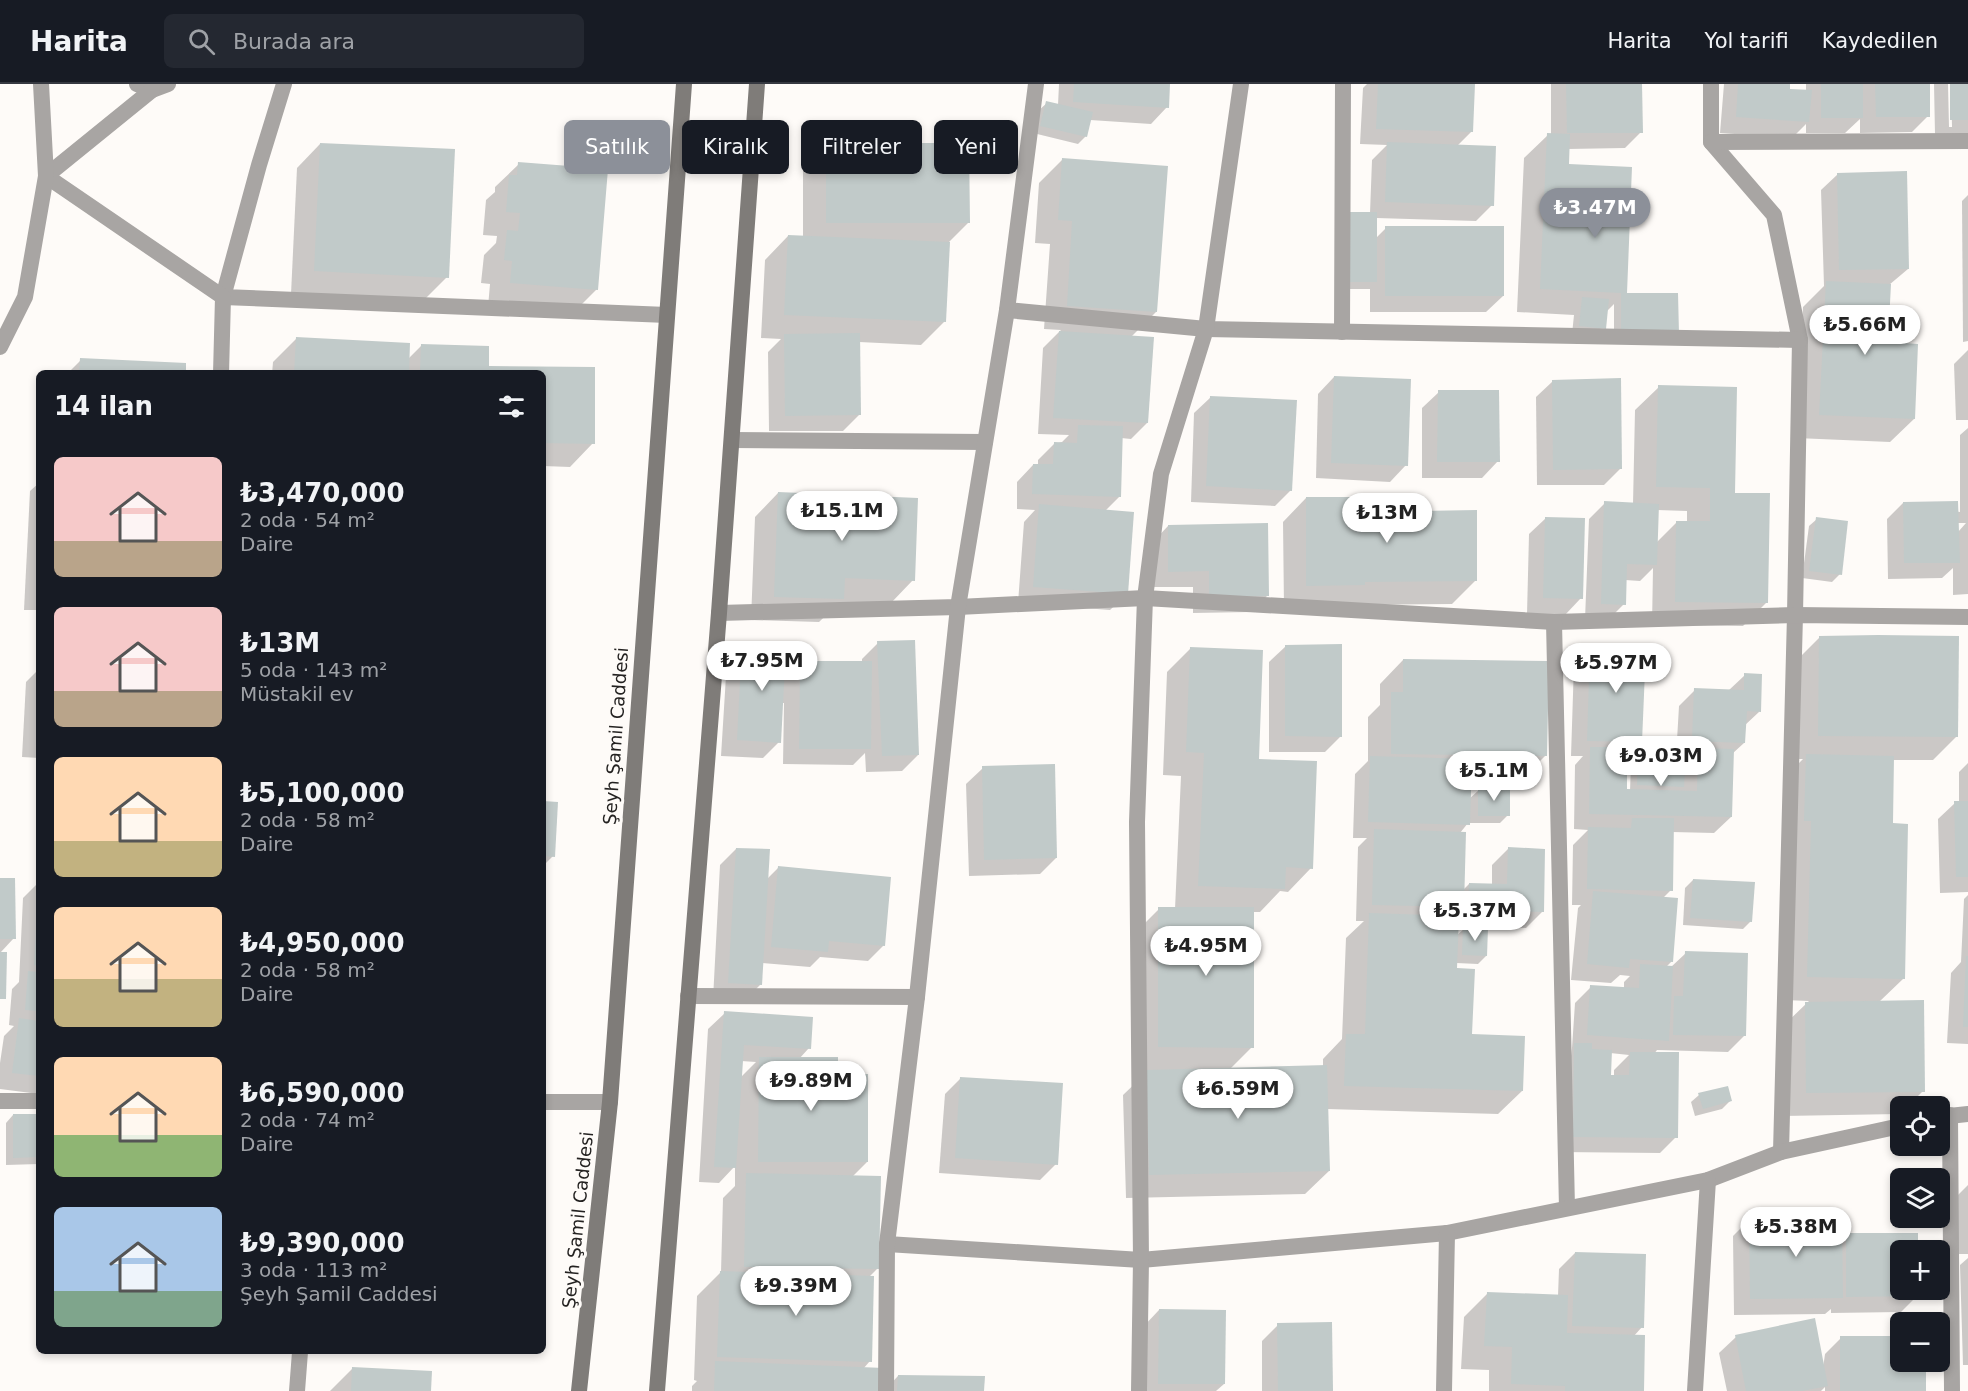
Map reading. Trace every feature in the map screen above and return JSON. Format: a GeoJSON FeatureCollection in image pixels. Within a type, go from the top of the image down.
{"type":"FeatureCollection","features":[{"type":"Feature","properties":{"kind":"main road","name":"Şeyh Şamil Caddesi"},"geometry":{"type":"LineString","coordinates":[[579,1391],[610,1102],[684,84]]}},
{"type":"Feature","properties":{"kind":"main road"},"geometry":{"type":"LineString","coordinates":[[657,1391],[719,614],[757,84]]}},
{"type":"Feature","properties":{"kind":"street"},"geometry":{"type":"LineString","coordinates":[[0,347],[25,297],[46,176],[41,84]]}},
{"type":"Feature","properties":{"kind":"street"},"geometry":{"type":"LineString","coordinates":[[46,176],[144,87],[168,84]]}},
{"type":"Feature","properties":{"kind":"street"},"geometry":{"type":"LineString","coordinates":[[221,370],[224,297],[259,165],[284,84]]}},
{"type":"Feature","properties":{"kind":"street"},"geometry":{"type":"LineString","coordinates":[[886,1391],[887,1244],[917,997],[958,607],[1007,310],[1036,84]]}},
{"type":"Feature","properties":{"kind":"street"},"geometry":{"type":"LineString","coordinates":[[1139,1391],[1141,1260],[1137,822],[1145,598],[1161,474],[1206,329],[1241,84]]}},
{"type":"Feature","properties":{"kind":"street"},"geometry":{"type":"LineString","coordinates":[[1342,332],[1343,84]]}},
{"type":"Feature","properties":{"kind":"street"},"geometry":{"type":"LineString","coordinates":[[1710,84],[1711,142],[1774,215],[1800,340],[1780,1152]]}},
{"type":"Feature","properties":{"kind":"street"},"geometry":{"type":"LineString","coordinates":[[1711,142],[1968,141]]}},
{"type":"Feature","properties":{"kind":"street"},"geometry":{"type":"LineString","coordinates":[[46,176],[224,297],[667,315]]}},
{"type":"Feature","properties":{"kind":"street"},"geometry":{"type":"LineString","coordinates":[[1007,310],[1206,329],[1800,340]]}},
{"type":"Feature","properties":{"kind":"street"},"geometry":{"type":"LineString","coordinates":[[732,440],[985,442]]}},
{"type":"Feature","properties":{"kind":"street"},"geometry":{"type":"LineString","coordinates":[[719,614],[958,607],[1145,598],[1554,622],[1795,615],[1968,617]]}},
{"type":"Feature","properties":{"kind":"street"},"geometry":{"type":"LineString","coordinates":[[1554,622],[1567,1208]]}},
{"type":"Feature","properties":{"kind":"street"},"geometry":{"type":"LineString","coordinates":[[688,996],[917,997]]}},
{"type":"Feature","properties":{"kind":"street"},"geometry":{"type":"LineString","coordinates":[[0,1101],[36,1101]]}},
{"type":"Feature","properties":{"kind":"street"},"geometry":{"type":"LineString","coordinates":[[546,1102],[610,1102]]}},
{"type":"Feature","properties":{"kind":"street"},"geometry":{"type":"LineString","coordinates":[[1950,1116],[1968,1114]]}},
{"type":"Feature","properties":{"kind":"street"},"geometry":{"type":"LineString","coordinates":[[887,1244],[1141,1260],[1447,1233],[1708,1180],[1780,1152],[1890,1128]]}},
{"type":"Feature","properties":{"kind":"street"},"geometry":{"type":"LineString","coordinates":[[1947,1156],[1957,1387]]}},
{"type":"Feature","properties":{"kind":"street"},"geometry":{"type":"LineString","coordinates":[[1695,1391],[1708,1180]]}},
{"type":"Feature","properties":{"kind":"street"},"geometry":{"type":"LineString","coordinates":[[1444,1391],[1447,1233]]}},
{"type":"Feature","properties":{"kind":"street"},"geometry":{"type":"LineString","coordinates":[[297,1391],[300,1354]]}},
{"type":"Feature","properties":{"kind":"building"},"geometry":{"type":"Polygon","coordinates":[[[1074,84],[1170,84],[1169,108],[1073,102],[1074,84]]]}},
{"type":"Feature","properties":{"kind":"building"},"geometry":{"type":"Polygon","coordinates":[[[1378,84],[1475,84],[1473,132],[1376,129],[1378,84]]]}},
{"type":"Feature","properties":{"kind":"building"},"geometry":{"type":"Polygon","coordinates":[[[1566,84],[1642,84],[1643,133],[1567,133],[1566,84]]]}},
{"type":"Feature","properties":{"kind":"building"},"geometry":{"type":"Polygon","coordinates":[[[1738,84],[1790,84],[1790,89],[1812,90],[1809,122],[1736,117],[1738,84]]]}},
{"type":"Feature","properties":{"kind":"building"},"geometry":{"type":"Polygon","coordinates":[[[1821,84],[1863,84],[1863,118],[1821,118],[1821,84]]]}},
{"type":"Feature","properties":{"kind":"building"},"geometry":{"type":"Polygon","coordinates":[[[1875,84],[1930,84],[1930,117],[1876,117],[1875,84]]]}},
{"type":"Feature","properties":{"kind":"building"},"geometry":{"type":"Polygon","coordinates":[[[1950,84],[1968,84],[1968,120],[1950,120],[1950,84]]]}},
{"type":"Feature","properties":{"kind":"building"},"geometry":{"type":"Polygon","coordinates":[[[1046,101],[1093,112],[1087,137],[1040,126],[1046,101]]]}},
{"type":"Feature","properties":{"kind":"building"},"geometry":{"type":"Polygon","coordinates":[[[1547,133],[1570,134],[1569,164],[1632,167],[1627,293],[1678,293],[1679,334],[1621,334],[1621,293],[1540,289],[1547,133]]]}},
{"type":"Feature","properties":{"kind":"building"},"geometry":{"type":"Polygon","coordinates":[[[1387,142],[1496,146],[1494,206],[1385,202],[1387,142]]]}},
{"type":"Feature","properties":{"kind":"building"},"geometry":{"type":"Polygon","coordinates":[[[320,143],[455,149],[449,278],[314,271],[320,143]]]}},
{"type":"Feature","properties":{"kind":"building"},"geometry":{"type":"Polygon","coordinates":[[[922,143],[934,143],[934,174],[969,174],[970,223],[826,223],[826,174],[922,174],[922,143]]]}},
{"type":"Feature","properties":{"kind":"building"},"geometry":{"type":"Polygon","coordinates":[[[1062,158],[1168,166],[1157,312],[1067,306],[1072,221],[1058,220],[1062,158]]]}},
{"type":"Feature","properties":{"kind":"building"},"geometry":{"type":"Polygon","coordinates":[[[518,162],[564,166],[564,174],[608,174],[598,290],[510,283],[512,261],[504,260],[507,230],[518,231],[520,213],[506,212],[509,175],[517,175],[518,162]]]}},
{"type":"Feature","properties":{"kind":"building"},"geometry":{"type":"Polygon","coordinates":[[[1907,171],[1909,269],[1839,270],[1837,173],[1907,171]]]}},
{"type":"Feature","properties":{"kind":"building"},"geometry":{"type":"Polygon","coordinates":[[[1348,212],[1377,212],[1377,282],[1348,282],[1348,212]]]}},
{"type":"Feature","properties":{"kind":"building"},"geometry":{"type":"Polygon","coordinates":[[[1385,226],[1504,226],[1504,296],[1385,296],[1385,226]]]}},
{"type":"Feature","properties":{"kind":"building"},"geometry":{"type":"Polygon","coordinates":[[[788,235],[950,242],[946,322],[784,315],[788,235]]]}},
{"type":"Feature","properties":{"kind":"building"},"geometry":{"type":"Polygon","coordinates":[[[1826,281],[1891,284],[1888,342],[1918,344],[1915,419],[1819,415],[1826,281]]]}},
{"type":"Feature","properties":{"kind":"building"},"geometry":{"type":"Polygon","coordinates":[[[1582,297],[1609,299],[1606,329],[1579,326],[1582,297]]]}},
{"type":"Feature","properties":{"kind":"building"},"geometry":{"type":"Polygon","coordinates":[[[1059,331],[1154,337],[1148,423],[1053,418],[1059,331]]]}},
{"type":"Feature","properties":{"kind":"building"},"geometry":{"type":"Polygon","coordinates":[[[860,333],[861,415],[785,416],[784,334],[860,333]]]}},
{"type":"Feature","properties":{"kind":"building"},"geometry":{"type":"Polygon","coordinates":[[[296,337],[410,343],[409,370],[294,370],[296,337]]]}},
{"type":"Feature","properties":{"kind":"building"},"geometry":{"type":"Polygon","coordinates":[[[421,344],[489,346],[489,366],[595,367],[595,444],[546,443],[546,370],[420,370],[421,344]]]}},
{"type":"Feature","properties":{"kind":"building"},"geometry":{"type":"Polygon","coordinates":[[[80,358],[186,363],[186,370],[79,370],[80,358]]]}},
{"type":"Feature","properties":{"kind":"building"},"geometry":{"type":"Polygon","coordinates":[[[1334,376],[1411,379],[1408,466],[1331,463],[1334,376]]]}},
{"type":"Feature","properties":{"kind":"building"},"geometry":{"type":"Polygon","coordinates":[[[1621,378],[1622,469],[1553,470],[1552,380],[1621,378]]]}},
{"type":"Feature","properties":{"kind":"building"},"geometry":{"type":"Polygon","coordinates":[[[1658,385],[1737,387],[1735,493],[1770,493],[1768,603],[1675,602],[1676,521],[1710,521],[1710,488],[1656,487],[1658,385]]]}},
{"type":"Feature","properties":{"kind":"building"},"geometry":{"type":"Polygon","coordinates":[[[1438,390],[1499,390],[1500,462],[1437,462],[1438,390]]]}},
{"type":"Feature","properties":{"kind":"building"},"geometry":{"type":"Polygon","coordinates":[[[1210,396],[1297,400],[1292,491],[1206,486],[1210,396]]]}},
{"type":"Feature","properties":{"kind":"building"},"geometry":{"type":"Polygon","coordinates":[[[1078,425],[1123,426],[1121,497],[1032,494],[1033,464],[1053,464],[1054,442],[1077,443],[1078,425]]]}},
{"type":"Feature","properties":{"kind":"building"},"geometry":{"type":"Polygon","coordinates":[[[778,492],[918,498],[915,581],[845,578],[844,599],[774,597],[778,492]]]}},
{"type":"Feature","properties":{"kind":"building"},"geometry":{"type":"Polygon","coordinates":[[[1306,497],[1365,497],[1364,512],[1477,510],[1477,581],[1365,582],[1365,585],[1306,586],[1306,497]]]}},
{"type":"Feature","properties":{"kind":"building"},"geometry":{"type":"Polygon","coordinates":[[[1604,501],[1659,504],[1657,565],[1627,564],[1626,605],[1601,604],[1604,501]]]}},
{"type":"Feature","properties":{"kind":"building"},"geometry":{"type":"Polygon","coordinates":[[[1958,501],[1960,563],[1904,563],[1903,502],[1958,501]]]}},
{"type":"Feature","properties":{"kind":"building"},"geometry":{"type":"Polygon","coordinates":[[[1039,504],[1134,512],[1128,594],[1033,587],[1039,504]]]}},
{"type":"Feature","properties":{"kind":"building"},"geometry":{"type":"Polygon","coordinates":[[[1545,517],[1585,518],[1583,599],[1543,598],[1545,517]]]}},
{"type":"Feature","properties":{"kind":"building"},"geometry":{"type":"Polygon","coordinates":[[[1816,517],[1848,521],[1842,575],[1809,571],[1816,517]]]}},
{"type":"Feature","properties":{"kind":"building"},"geometry":{"type":"Polygon","coordinates":[[[1268,523],[1269,596],[1209,597],[1209,571],[1168,572],[1168,525],[1268,523]]]}},
{"type":"Feature","properties":{"kind":"building"},"geometry":{"type":"Polygon","coordinates":[[[1819,636],[1959,636],[1958,737],[1818,736],[1819,636]]]}},
{"type":"Feature","properties":{"kind":"building"},"geometry":{"type":"Polygon","coordinates":[[[915,640],[919,755],[882,756],[877,641],[915,640]]]}},
{"type":"Feature","properties":{"kind":"building"},"geometry":{"type":"Polygon","coordinates":[[[742,642],[786,645],[781,743],[737,740],[742,642]]]}},
{"type":"Feature","properties":{"kind":"building"},"geometry":{"type":"Polygon","coordinates":[[[1342,644],[1342,737],[1285,736],[1285,645],[1342,644]]]}},
{"type":"Feature","properties":{"kind":"building"},"geometry":{"type":"Polygon","coordinates":[[[1590,645],[1646,647],[1642,742],[1587,741],[1590,645]]]}},
{"type":"Feature","properties":{"kind":"building"},"geometry":{"type":"Polygon","coordinates":[[[1190,647],[1263,650],[1259,759],[1317,761],[1313,869],[1286,867],[1285,889],[1198,886],[1204,753],[1186,752],[1190,647]]]}},
{"type":"Feature","properties":{"kind":"building"},"geometry":{"type":"Polygon","coordinates":[[[1403,659],[1549,661],[1547,756],[1391,754],[1391,692],[1403,692],[1403,659]]]}},
{"type":"Feature","properties":{"kind":"building"},"geometry":{"type":"Polygon","coordinates":[[[800,661],[872,661],[871,749],[799,749],[800,661]]]}},
{"type":"Feature","properties":{"kind":"building"},"geometry":{"type":"Polygon","coordinates":[[[1744,673],[1762,674],[1761,712],[1747,711],[1745,743],[1692,741],[1694,688],[1744,690],[1744,673]]]}},
{"type":"Feature","properties":{"kind":"building"},"geometry":{"type":"Polygon","coordinates":[[[1590,747],[1627,747],[1627,789],[1697,791],[1698,748],[1734,749],[1732,817],[1589,814],[1590,747]]]}},
{"type":"Feature","properties":{"kind":"building"},"geometry":{"type":"Polygon","coordinates":[[[1638,753],[1686,757],[1684,787],[1637,785],[1638,753]]]}},
{"type":"Feature","properties":{"kind":"building"},"geometry":{"type":"Polygon","coordinates":[[[1806,754],[1894,756],[1893,823],[1908,824],[1905,979],[1807,977],[1811,821],[1804,821],[1806,754]]]}},
{"type":"Feature","properties":{"kind":"building"},"geometry":{"type":"Polygon","coordinates":[[[1370,756],[1472,759],[1470,825],[1368,822],[1370,756]]]}},
{"type":"Feature","properties":{"kind":"building"},"geometry":{"type":"Polygon","coordinates":[[[1055,764],[1057,858],[984,860],[982,766],[1055,764]]]}},
{"type":"Feature","properties":{"kind":"building"},"geometry":{"type":"Polygon","coordinates":[[[1478,788],[1510,788],[1510,816],[1478,816],[1478,788]]]}},
{"type":"Feature","properties":{"kind":"building"},"geometry":{"type":"Polygon","coordinates":[[[546,801],[558,802],[555,857],[546,856],[546,801]]]}},
{"type":"Feature","properties":{"kind":"building"},"geometry":{"type":"Polygon","coordinates":[[[1954,801],[1968,801],[1968,877],[1956,877],[1954,801]]]}},
{"type":"Feature","properties":{"kind":"building"},"geometry":{"type":"Polygon","coordinates":[[[1632,818],[1674,818],[1673,891],[1587,889],[1588,827],[1631,828],[1632,818]]]}},
{"type":"Feature","properties":{"kind":"building"},"geometry":{"type":"Polygon","coordinates":[[[1374,829],[1466,832],[1464,907],[1372,905],[1374,829]]]}},
{"type":"Feature","properties":{"kind":"building"},"geometry":{"type":"Polygon","coordinates":[[[1508,847],[1545,849],[1544,912],[1468,910],[1469,883],[1507,884],[1508,847]]]}},
{"type":"Feature","properties":{"kind":"building"},"geometry":{"type":"Polygon","coordinates":[[[736,848],[770,849],[762,985],[728,983],[736,848]]]}},
{"type":"Feature","properties":{"kind":"building"},"geometry":{"type":"Polygon","coordinates":[[[778,866],[891,877],[885,946],[829,941],[828,952],[771,947],[778,866]]]}},
{"type":"Feature","properties":{"kind":"building"},"geometry":{"type":"Polygon","coordinates":[[[0,878],[15,878],[16,939],[0,939],[0,878]]]}},
{"type":"Feature","properties":{"kind":"building"},"geometry":{"type":"Polygon","coordinates":[[[1693,879],[1755,882],[1752,922],[1690,918],[1693,879]]]}},
{"type":"Feature","properties":{"kind":"building"},"geometry":{"type":"Polygon","coordinates":[[[1593,891],[1678,898],[1673,962],[1630,959],[1629,968],[1587,964],[1593,891]]]}},
{"type":"Feature","properties":{"kind":"building"},"geometry":{"type":"Polygon","coordinates":[[[1158,907],[1254,907],[1254,1048],[1158,1047],[1158,907]]]}},
{"type":"Feature","properties":{"kind":"building"},"geometry":{"type":"Polygon","coordinates":[[[1369,913],[1459,916],[1457,968],[1475,969],[1472,1034],[1525,1036],[1523,1091],[1344,1086],[1346,1034],[1365,1034],[1369,913]]]}},
{"type":"Feature","properties":{"kind":"building"},"geometry":{"type":"Polygon","coordinates":[[[1463,927],[1488,928],[1487,956],[1462,955],[1463,927]]]}},
{"type":"Feature","properties":{"kind":"building"},"geometry":{"type":"Polygon","coordinates":[[[36,930],[36,965],[34,965],[36,930]]]}},
{"type":"Feature","properties":{"kind":"building"},"geometry":{"type":"Polygon","coordinates":[[[1685,951],[1748,953],[1746,1036],[1673,1035],[1674,996],[1683,996],[1685,951]]]}},
{"type":"Feature","properties":{"kind":"building"},"geometry":{"type":"Polygon","coordinates":[[[0,952],[7,952],[6,999],[0,999],[0,952]]]}},
{"type":"Feature","properties":{"kind":"building"},"geometry":{"type":"Polygon","coordinates":[[[1966,956],[1968,956],[1968,1027],[1963,1027],[1966,956]]]}},
{"type":"Feature","properties":{"kind":"building"},"geometry":{"type":"Polygon","coordinates":[[[1640,964],[1673,966],[1669,1041],[1587,1035],[1590,985],[1639,988],[1640,964]]]}},
{"type":"Feature","properties":{"kind":"building"},"geometry":{"type":"Polygon","coordinates":[[[28,971],[36,972],[36,1011],[25,1010],[28,971]]]}},
{"type":"Feature","properties":{"kind":"building"},"geometry":{"type":"Polygon","coordinates":[[[1924,1000],[1925,1092],[1806,1093],[1805,1002],[1924,1000]]]}},
{"type":"Feature","properties":{"kind":"building"},"geometry":{"type":"Polygon","coordinates":[[[724,1011],[813,1017],[811,1049],[744,1045],[736,1168],[714,1167],[724,1011]]]}},
{"type":"Feature","properties":{"kind":"building"},"geometry":{"type":"Polygon","coordinates":[[[19,1018],[36,1021],[36,1076],[12,1073],[19,1018]]]}},
{"type":"Feature","properties":{"kind":"building"},"geometry":{"type":"Polygon","coordinates":[[[1574,1043],[1592,1043],[1592,1049],[1612,1050],[1611,1075],[1629,1075],[1630,1052],[1679,1052],[1678,1138],[1573,1137],[1574,1043]]]}},
{"type":"Feature","properties":{"kind":"building"},"geometry":{"type":"Polygon","coordinates":[[[759,1057],[838,1057],[838,1074],[868,1074],[868,1162],[758,1162],[759,1057]]]}},
{"type":"Feature","properties":{"kind":"building"},"geometry":{"type":"Polygon","coordinates":[[[1327,1065],[1330,1171],[1149,1175],[1146,1070],[1327,1065]]]}},
{"type":"Feature","properties":{"kind":"building"},"geometry":{"type":"Polygon","coordinates":[[[960,1077],[1063,1083],[1058,1165],[955,1158],[960,1077]]]}},
{"type":"Feature","properties":{"kind":"building"},"geometry":{"type":"Polygon","coordinates":[[[1728,1086],[1732,1101],[1703,1109],[1698,1093],[1728,1086]]]}},
{"type":"Feature","properties":{"kind":"building"},"geometry":{"type":"Polygon","coordinates":[[[13,1114],[36,1114],[36,1157],[13,1158],[13,1114]]]}},
{"type":"Feature","properties":{"kind":"building"},"geometry":{"type":"Polygon","coordinates":[[[746,1173],[881,1176],[879,1269],[744,1267],[746,1173]]]}},
{"type":"Feature","properties":{"kind":"building"},"geometry":{"type":"Polygon","coordinates":[[[1749,1218],[1842,1218],[1843,1298],[1750,1299],[1749,1218]]]}},
{"type":"Feature","properties":{"kind":"building"},"geometry":{"type":"Polygon","coordinates":[[[1846,1233],[1918,1233],[1918,1240],[1890,1240],[1890,1296],[1846,1297],[1846,1233]]]}},
{"type":"Feature","properties":{"kind":"building"},"geometry":{"type":"Polygon","coordinates":[[[1575,1252],[1646,1254],[1644,1328],[1572,1326],[1575,1252]]]}},
{"type":"Feature","properties":{"kind":"building"},"geometry":{"type":"Polygon","coordinates":[[[720,1271],[874,1276],[872,1362],[717,1357],[720,1271]]]}},
{"type":"Feature","properties":{"kind":"building"},"geometry":{"type":"Polygon","coordinates":[[[1487,1292],[1568,1295],[1567,1333],[1645,1335],[1644,1391],[1565,1391],[1565,1386],[1511,1384],[1512,1347],[1484,1346],[1487,1292]]]}},
{"type":"Feature","properties":{"kind":"building"},"geometry":{"type":"Polygon","coordinates":[[[1159,1309],[1226,1310],[1225,1384],[1158,1384],[1159,1309]]]}},
{"type":"Feature","properties":{"kind":"building"},"geometry":{"type":"Polygon","coordinates":[[[1815,1318],[1828,1386],[1802,1391],[1746,1391],[1735,1335],[1815,1318]]]}},
{"type":"Feature","properties":{"kind":"building"},"geometry":{"type":"Polygon","coordinates":[[[1332,1322],[1333,1391],[1278,1391],[1277,1323],[1332,1322]]]}},
{"type":"Feature","properties":{"kind":"building"},"geometry":{"type":"Polygon","coordinates":[[[1840,1336],[1890,1336],[1890,1372],[1926,1372],[1926,1391],[1840,1391],[1840,1336]]]}},
{"type":"Feature","properties":{"kind":"building"},"geometry":{"type":"Polygon","coordinates":[[[715,1361],[884,1368],[883,1391],[714,1391],[715,1361]]]}},
{"type":"Feature","properties":{"kind":"building"},"geometry":{"type":"Polygon","coordinates":[[[352,1367],[432,1371],[431,1391],[351,1391],[352,1367]]]}},
{"type":"Feature","properties":{"kind":"building"},"geometry":{"type":"Polygon","coordinates":[[[898,1375],[985,1376],[984,1391],[897,1391],[898,1375]]]}}]}
